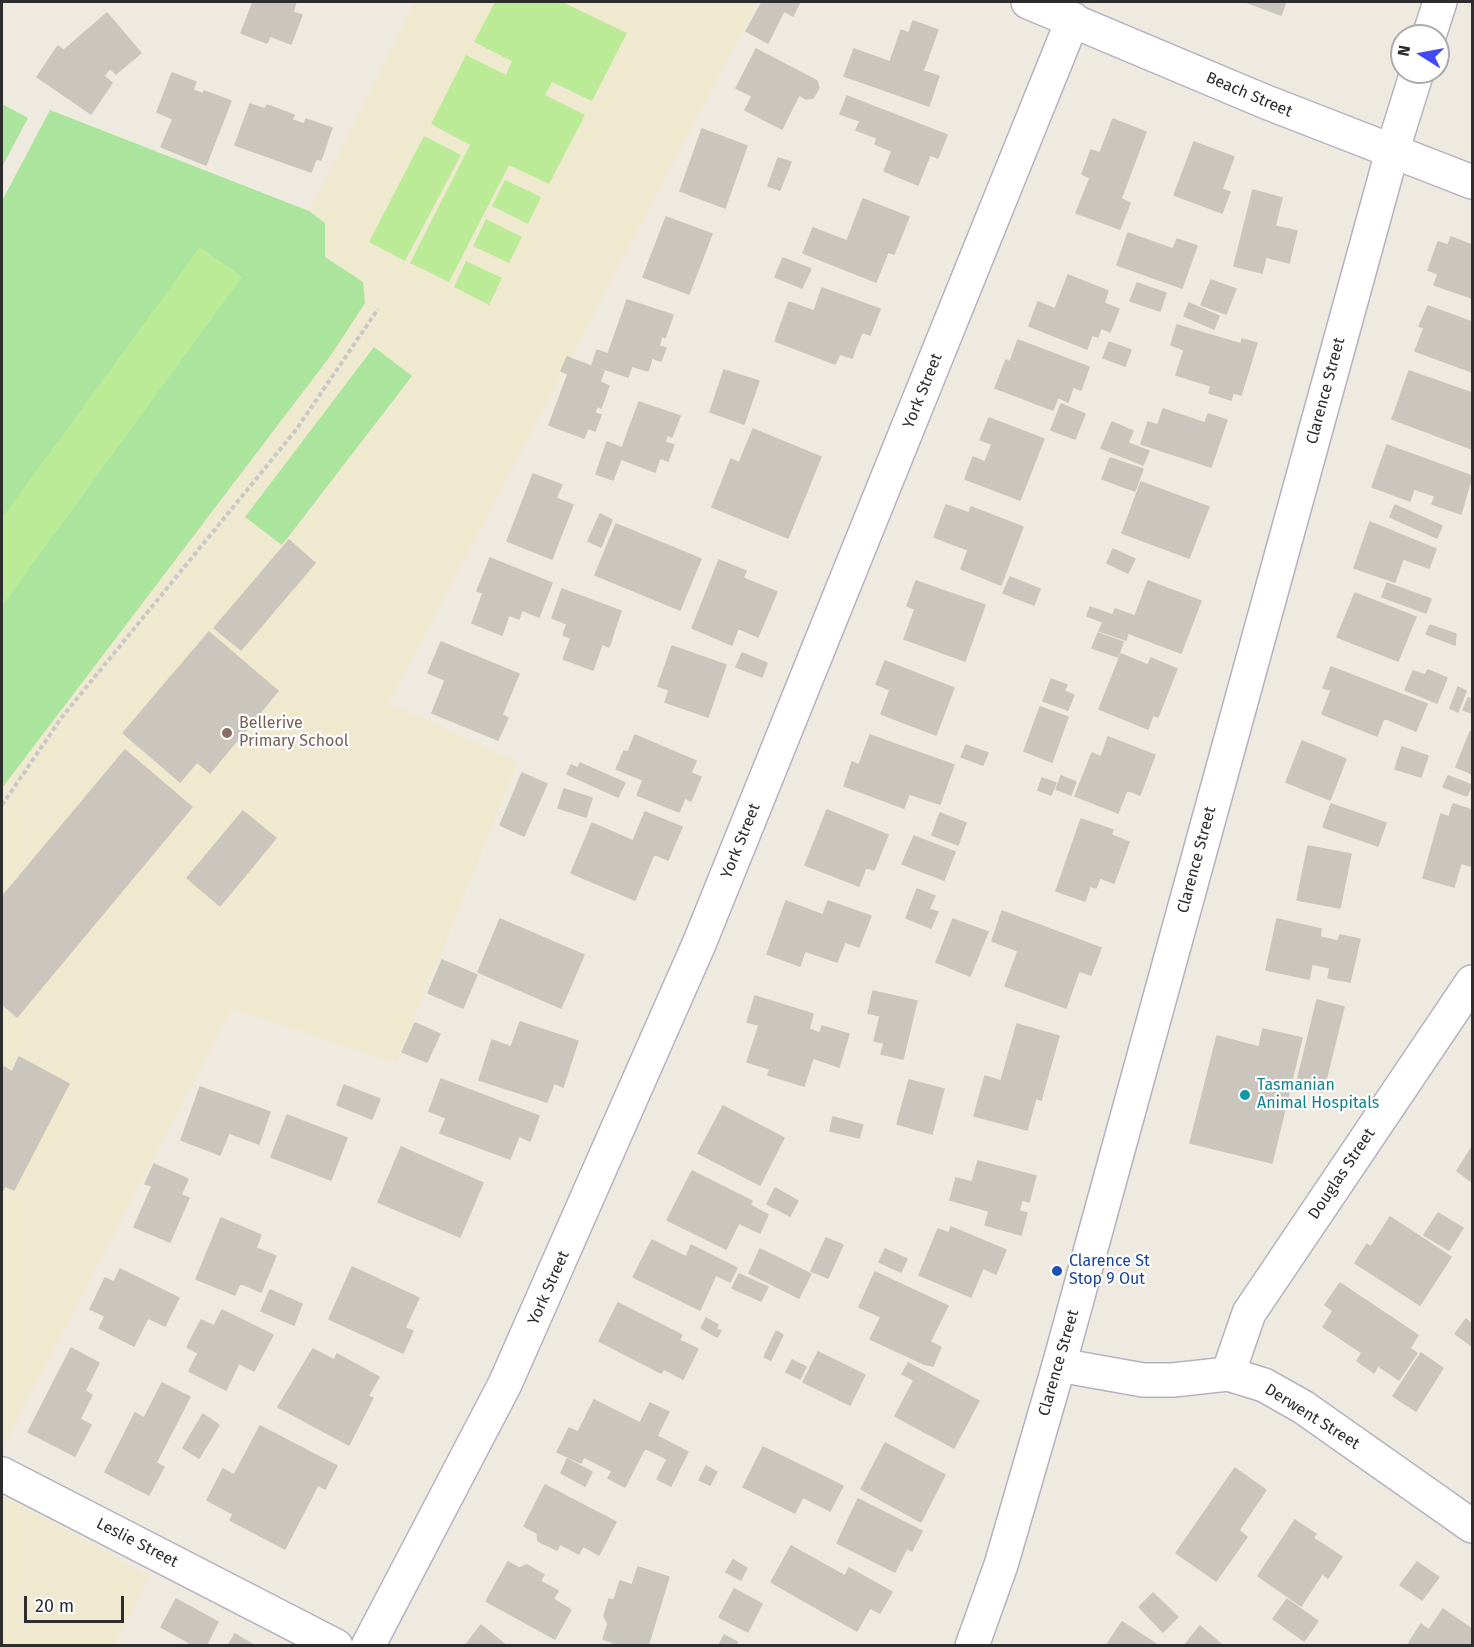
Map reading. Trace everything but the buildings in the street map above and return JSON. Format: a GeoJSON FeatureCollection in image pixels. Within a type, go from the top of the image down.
{"type":"FeatureCollection","features":[{"type":"Feature","properties":{"kind":"street","name":"Beach Street"},"geometry":{"type":"LineString","coordinates":[[1028,2],[1266,102],[1473,182]]}},
{"type":"Feature","properties":{"kind":"street"},"geometry":{"type":"LineString","coordinates":[[1433,24],[1440,2]]}},
{"type":"Feature","properties":{"kind":"street","name":"York Street"},"geometry":{"type":"LineString","coordinates":[[368,1646],[506,1383],[699,944],[1073,19]]}},
{"type":"Feature","properties":{"kind":"street","name":"Clarence Street"},"geometry":{"type":"LineString","coordinates":[[972,1646],[1001,1565],[1059,1365],[1392,152],[1413,84]]}},
{"type":"Feature","properties":{"kind":"street","name":"Douglas Street"},"geometry":{"type":"LineString","coordinates":[[1228,1374],[1249,1312],[1473,982]]}},
{"type":"Feature","properties":{"kind":"street","name":"Derwent Street"},"geometry":{"type":"LineString","coordinates":[[1059,1365],[1143,1380],[1173,1380],[1228,1374],[1264,1385],[1296,1402],[1473,1526]]}},
{"type":"Feature","properties":{"kind":"street","name":"Leslie Street"},"geometry":{"type":"LineString","coordinates":[[2,1474],[336,1646]]}},
{"type":"Feature","properties":{"kind":"path"},"geometry":{"type":"LineString","coordinates":[[2,805],[62,717],[296,430],[378,309]]}},
{"type":"Feature","properties":{"kind":"shaded area","name":"Bellerive Primary School"},"geometry":{"type":"Polygon","coordinates":[[[415,2],[758,2],[389,703],[518,762],[396,1063],[232,1008],[2,1449],[2,201],[50,110],[309,211],[415,2]]]}},
{"type":"Feature","properties":{"kind":"shaded area"},"geometry":{"type":"Polygon","coordinates":[[[2,1495],[150,1576],[114,1645],[2,1645],[2,1495]]]}},
{"type":"Feature","properties":{"kind":"green space"},"geometry":{"type":"Polygon","coordinates":[[[495,2],[562,2],[627,33],[592,101],[552,82],[545,95],[585,115],[549,184],[509,165],[449,282],[410,263],[470,145],[431,124],[466,55],[506,75],[512,61],[474,42],[495,2]]]}},
{"type":"Feature","properties":{"kind":"green space"},"geometry":{"type":"Polygon","coordinates":[[[2,104],[28,118],[2,167],[2,104]]]}},
{"type":"Feature","properties":{"kind":"green space"},"geometry":{"type":"Polygon","coordinates":[[[50,110],[309,211],[325,223],[325,257],[363,282],[365,303],[331,355],[2,788],[2,201],[50,110]]]}},
{"type":"Feature","properties":{"kind":"green space"},"geometry":{"type":"Polygon","coordinates":[[[424,136],[461,155],[405,261],[369,242],[424,136]]]}},
{"type":"Feature","properties":{"kind":"green space"},"geometry":{"type":"Polygon","coordinates":[[[505,180],[541,197],[528,224],[492,206],[505,180]]]}},
{"type":"Feature","properties":{"kind":"green space"},"geometry":{"type":"Polygon","coordinates":[[[486,219],[522,237],[509,263],[473,246],[486,219]]]}},
{"type":"Feature","properties":{"kind":"green space"},"geometry":{"type":"Polygon","coordinates":[[[200,247],[242,277],[2,606],[2,518],[200,247]]]}},
{"type":"Feature","properties":{"kind":"green space"},"geometry":{"type":"Polygon","coordinates":[[[466,261],[502,278],[489,305],[454,287],[466,261]]]}},
{"type":"Feature","properties":{"kind":"green space"},"geometry":{"type":"Polygon","coordinates":[[[374,347],[412,376],[282,545],[245,517],[374,347]]]}},
{"type":"Feature","properties":{"kind":"place","name":"Bellerive Primary School"},"geometry":{"type":"Point","coordinates":[227,733]}},
{"type":"Feature","properties":{"kind":"place","name":"Tasmanian Animal Hospitals"},"geometry":{"type":"Point","coordinates":[1245,1095]}},
{"type":"Feature","properties":{"kind":"place","name":"Clarence St Stop 9 Out"},"geometry":{"type":"Point","coordinates":[1057,1271]}}]}
